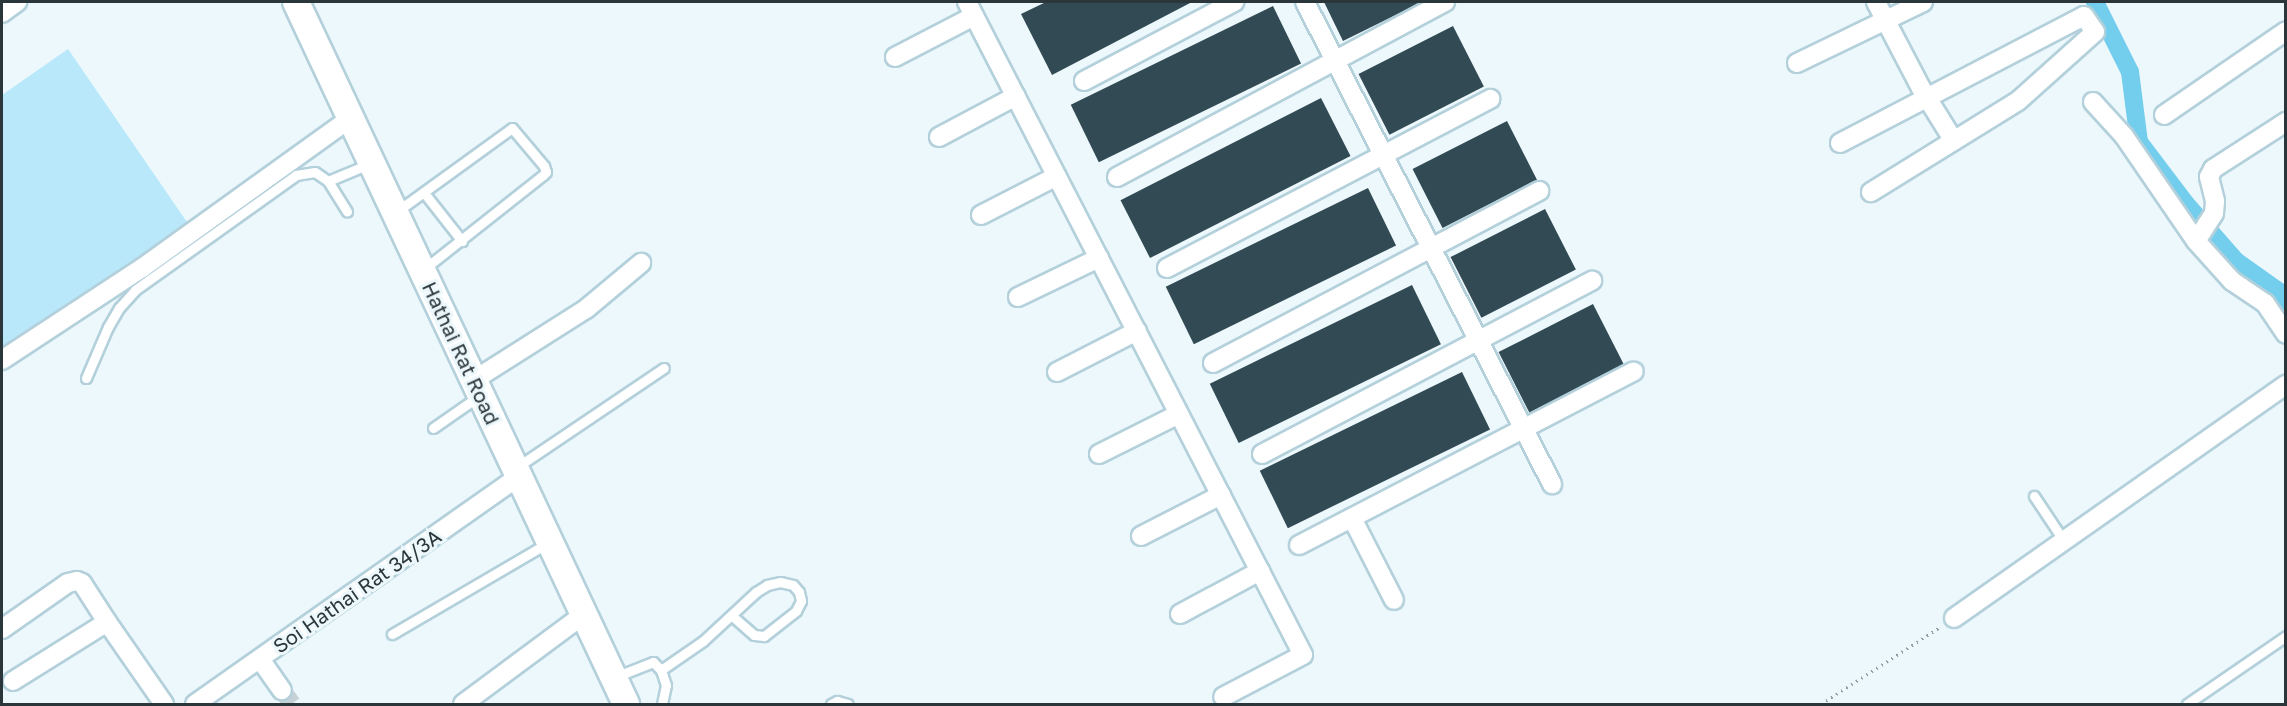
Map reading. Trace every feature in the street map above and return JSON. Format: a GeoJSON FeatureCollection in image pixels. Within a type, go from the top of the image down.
{"type":"FeatureCollection","features":[{"type":"Feature","properties":{"kind":"main road","name":"Hathai Rat Road"},"geometry":{"type":"LineString","coordinates":[[296,2],[626,705]]}},
{"type":"Feature","properties":{"kind":"street"},"geometry":{"type":"LineString","coordinates":[[2,13],[17,2]]}},
{"type":"Feature","properties":{"kind":"street"},"geometry":{"type":"LineString","coordinates":[[1084,81],[1234,2]]}},
{"type":"Feature","properties":{"kind":"street"},"geometry":{"type":"LineString","coordinates":[[1305,2],[1552,484]]}},
{"type":"Feature","properties":{"kind":"street"},"geometry":{"type":"LineString","coordinates":[[1117,177],[1445,2]]}},
{"type":"Feature","properties":{"kind":"street"},"geometry":{"type":"LineString","coordinates":[[1876,2],[1927,98],[1954,141]]}},
{"type":"Feature","properties":{"kind":"street"},"geometry":{"type":"LineString","coordinates":[[1797,63],[1923,2]]}},
{"type":"Feature","properties":{"kind":"street"},"geometry":{"type":"LineString","coordinates":[[895,57],[971,8],[1303,655],[1224,697]]}},
{"type":"Feature","properties":{"kind":"street"},"geometry":{"type":"LineString","coordinates":[[1840,142],[2084,16],[2095,32],[2018,101],[1871,192]]}},
{"type":"Feature","properties":{"kind":"street"},"geometry":{"type":"LineString","coordinates":[[2164,115],[2286,31]]}},
{"type":"Feature","properties":{"kind":"street"},"geometry":{"type":"LineString","coordinates":[[939,137],[1016,96]]}},
{"type":"Feature","properties":{"kind":"street"},"geometry":{"type":"LineString","coordinates":[[1167,268],[1490,99]]}},
{"type":"Feature","properties":{"kind":"street"},"geometry":{"type":"LineString","coordinates":[[2093,102],[2202,231],[2232,281],[2265,303],[2286,334]]}},
{"type":"Feature","properties":{"kind":"street"},"geometry":{"type":"LineString","coordinates":[[2,360],[142,268],[351,118]]}},
{"type":"Feature","properties":{"kind":"street"},"geometry":{"type":"LineString","coordinates":[[2202,231],[2214,213],[2215,201],[2209,177],[2213,169],[2286,122]]}},
{"type":"Feature","properties":{"kind":"street"},"geometry":{"type":"LineString","coordinates":[[981,215],[1057,176]]}},
{"type":"Feature","properties":{"kind":"street"},"geometry":{"type":"LineString","coordinates":[[1213,363],[1539,191]]}},
{"type":"Feature","properties":{"kind":"street"},"geometry":{"type":"LineString","coordinates":[[1018,297],[1099,258]]}},
{"type":"Feature","properties":{"kind":"street"},"geometry":{"type":"LineString","coordinates":[[478,387],[586,309],[641,263]]}},
{"type":"Feature","properties":{"kind":"street"},"geometry":{"type":"LineString","coordinates":[[1262,454],[1592,281]]}},
{"type":"Feature","properties":{"kind":"street"},"geometry":{"type":"LineString","coordinates":[[1057,372],[1137,331]]}},
{"type":"Feature","properties":{"kind":"street"},"geometry":{"type":"LineString","coordinates":[[1299,545],[1634,371]]}},
{"type":"Feature","properties":{"kind":"street"},"geometry":{"type":"LineString","coordinates":[[1954,618],[2286,385]]}},
{"type":"Feature","properties":{"kind":"street"},"geometry":{"type":"LineString","coordinates":[[1099,454],[1179,414]]}},
{"type":"Feature","properties":{"kind":"street","name":"Soi Hathai Rat 34/3A"},"geometry":{"type":"LineString","coordinates":[[195,705],[517,472]]}},
{"type":"Feature","properties":{"kind":"street"},"geometry":{"type":"LineString","coordinates":[[1141,536],[1221,495]]}},
{"type":"Feature","properties":{"kind":"street"},"geometry":{"type":"LineString","coordinates":[[1352,518],[1394,600]]}},
{"type":"Feature","properties":{"kind":"street"},"geometry":{"type":"LineString","coordinates":[[1180,614],[1260,571]]}},
{"type":"Feature","properties":{"kind":"street"},"geometry":{"type":"LineString","coordinates":[[2,629],[68,583],[82,584],[164,705]]}},
{"type":"Feature","properties":{"kind":"street"},"geometry":{"type":"LineString","coordinates":[[463,705],[584,615]]}},
{"type":"Feature","properties":{"kind":"street"},"geometry":{"type":"LineString","coordinates":[[14,681],[107,622]]}},
{"type":"Feature","properties":{"kind":"street"},"geometry":{"type":"LineString","coordinates":[[260,659],[282,690]]}},
{"type":"Feature","properties":{"kind":"lane"},"geometry":{"type":"LineString","coordinates":[[395,213],[425,194],[512,128],[517,131],[546,172],[462,241],[422,270]]}},
{"type":"Feature","properties":{"kind":"lane"},"geometry":{"type":"LineString","coordinates":[[328,181],[372,163]]}},
{"type":"Feature","properties":{"kind":"lane"},"geometry":{"type":"LineString","coordinates":[[86,378],[108,327],[119,308],[135,290],[296,175],[315,172],[328,181],[347,212]]}},
{"type":"Feature","properties":{"kind":"lane"},"geometry":{"type":"LineString","coordinates":[[425,194],[462,241]]}},
{"type":"Feature","properties":{"kind":"lane"},"geometry":{"type":"LineString","coordinates":[[517,472],[664,368]]}},
{"type":"Feature","properties":{"kind":"lane"},"geometry":{"type":"LineString","coordinates":[[433,428],[478,387]]}},
{"type":"Feature","properties":{"kind":"lane"},"geometry":{"type":"LineString","coordinates":[[2034,496],[2064,541]]}},
{"type":"Feature","properties":{"kind":"lane"},"geometry":{"type":"LineString","coordinates":[[392,634],[550,541]]}},
{"type":"Feature","properties":{"kind":"lane"},"geometry":{"type":"LineString","coordinates":[[661,670],[704,641],[756,592],[767,585],[780,582],[794,585],[799,591],[801,600],[796,611],[764,636],[753,635],[732,616]]}},
{"type":"Feature","properties":{"kind":"lane"},"geometry":{"type":"LineString","coordinates":[[2187,705],[2286,636]]}},
{"type":"Feature","properties":{"kind":"lane"},"geometry":{"type":"LineString","coordinates":[[613,678],[653,662],[661,670],[666,685],[662,705]]}},
{"type":"Feature","properties":{"kind":"lane"},"geometry":{"type":"LineString","coordinates":[[831,705],[837,702],[848,705]]}},
{"type":"Feature","properties":{"kind":"path"},"geometry":{"type":"LineString","coordinates":[[1821,705],[1954,618]]}},
{"type":"Feature","properties":{"kind":"shaded area"},"geometry":{"type":"Polygon","coordinates":[[[68,49],[189,225],[2,354],[2,95],[68,49]]]}},
{"type":"Feature","properties":{"kind":"building"},"geometry":{"type":"Polygon","coordinates":[[[1046,2],[1192,2],[1052,75],[1021,14],[1046,2]]]}},
{"type":"Feature","properties":{"kind":"building"},"geometry":{"type":"Polygon","coordinates":[[[1324,2],[1422,2],[1343,41],[1324,2]]]}},
{"type":"Feature","properties":{"kind":"building"},"geometry":{"type":"Polygon","coordinates":[[[1273,6],[1301,64],[1099,162],[1071,105],[1273,6]]]}},
{"type":"Feature","properties":{"kind":"building"},"geometry":{"type":"Polygon","coordinates":[[[1453,26],[1484,87],[1389,135],[1359,74],[1453,26]]]}},
{"type":"Feature","properties":{"kind":"building"},"geometry":{"type":"Polygon","coordinates":[[[1321,98],[1351,156],[1150,258],[1121,200],[1321,98]]]}},
{"type":"Feature","properties":{"kind":"building"},"geometry":{"type":"Polygon","coordinates":[[[1507,121],[1537,180],[1443,228],[1413,169],[1507,121]]]}},
{"type":"Feature","properties":{"kind":"building"},"geometry":{"type":"Polygon","coordinates":[[[1368,188],[1396,246],[1194,344],[1166,287],[1368,188]]]}},
{"type":"Feature","properties":{"kind":"building"},"geometry":{"type":"Polygon","coordinates":[[[1545,209],[1576,270],[1481,318],[1451,257],[1545,209]]]}},
{"type":"Feature","properties":{"kind":"building"},"geometry":{"type":"Polygon","coordinates":[[[1412,285],[1441,344],[1239,443],[1210,384],[1412,285]]]}},
{"type":"Feature","properties":{"kind":"building"},"geometry":{"type":"Polygon","coordinates":[[[1593,304],[1624,365],[1529,413],[1499,352],[1593,304]]]}},
{"type":"Feature","properties":{"kind":"building"},"geometry":{"type":"Polygon","coordinates":[[[1462,372],[1490,430],[1288,528],[1260,471],[1462,372]]]}},
{"type":"Feature","properties":{"kind":"waterway"},"geometry":{"type":"LineString","coordinates":[[2095,2],[2130,72],[2139,142],[2186,204],[2236,261],[2278,291],[2286,302]]}},
{"type":"Feature","properties":{"kind":"tunnel"},"geometry":{"type":"LineString","coordinates":[[282,690],[292,704]]}}]}
